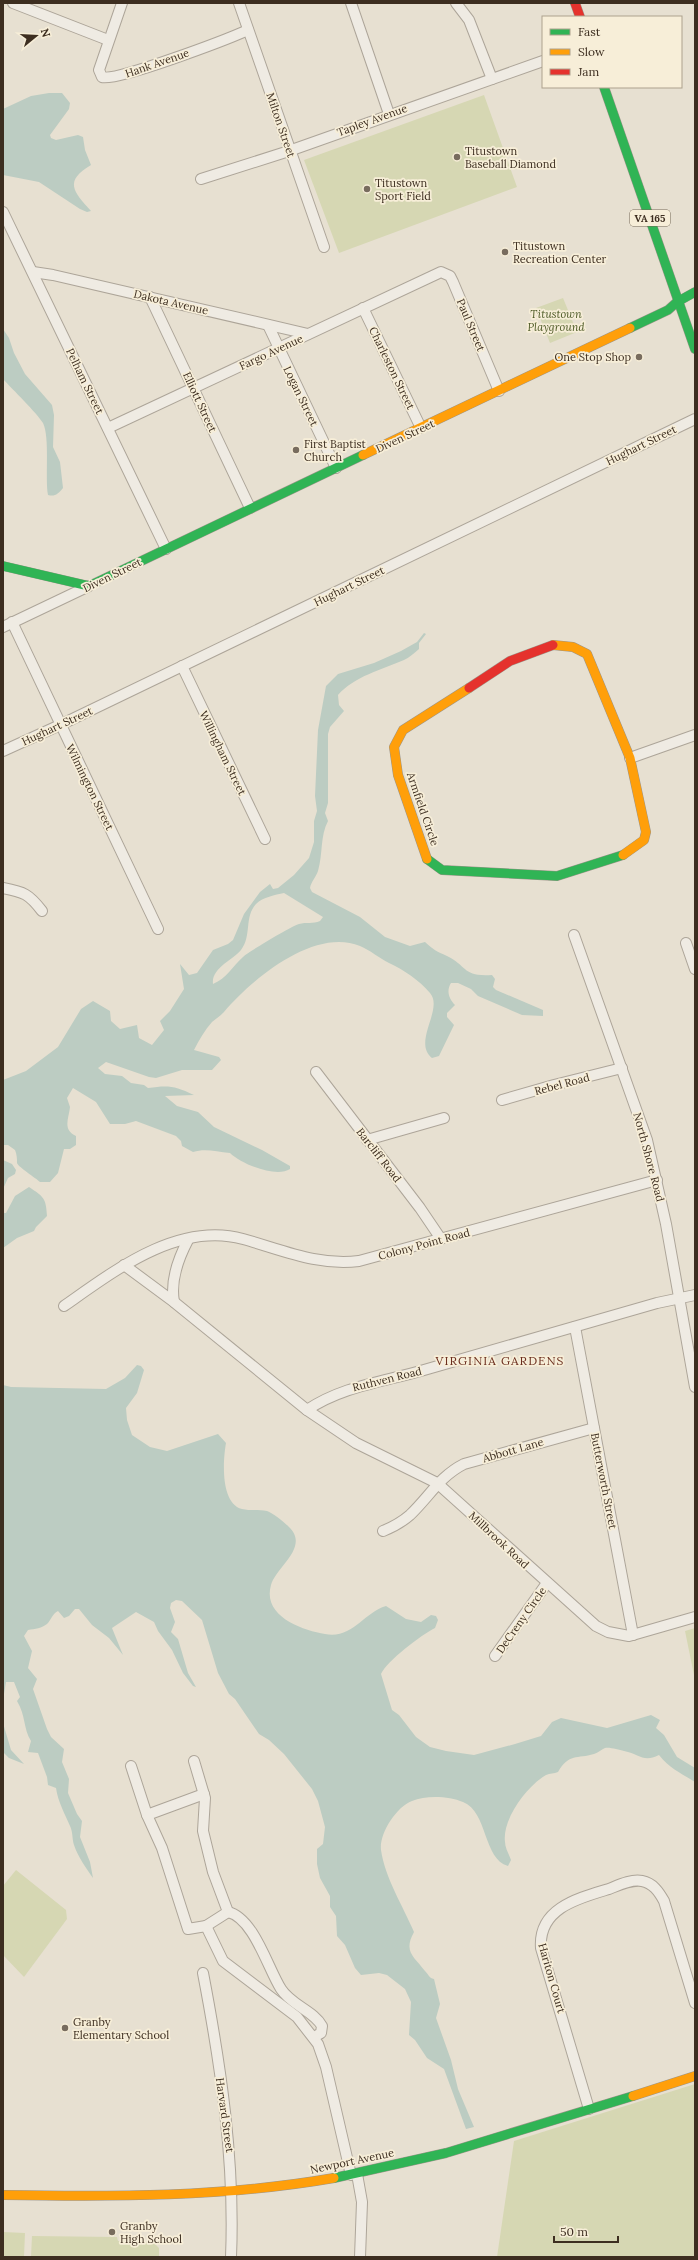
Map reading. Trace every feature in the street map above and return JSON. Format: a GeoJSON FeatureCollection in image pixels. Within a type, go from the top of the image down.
{"type":"FeatureCollection","features":[{"type":"Feature","properties":{"kind":"street"},"geometry":{"type":"LineString","coordinates":[[13,3],[108,40],[122,3]]}},
{"type":"Feature","properties":{"kind":"street","name":"Milton Street"},"geometry":{"type":"LineString","coordinates":[[239,3],[324,247]]}},
{"type":"Feature","properties":{"kind":"street"},"geometry":{"type":"LineString","coordinates":[[351,3],[389,114]]}},
{"type":"Feature","properties":{"kind":"street"},"geometry":{"type":"LineString","coordinates":[[456,3],[469,20],[492,79]]}},
{"type":"Feature","properties":{"kind":"street"},"geometry":{"type":"LineString","coordinates":[[575,3],[580,16]]}},
{"type":"Feature","properties":{"kind":"street","name":"Hank Avenue"},"geometry":{"type":"LineString","coordinates":[[108,40],[99,70],[100,74],[106,78],[140,68],[248,30]]}},
{"type":"Feature","properties":{"kind":"street","name":"Tapley Avenue"},"geometry":{"type":"LineString","coordinates":[[201,179],[289,150],[542,61]]}},
{"type":"Feature","properties":{"kind":"street","name":"VA 165"},"geometry":{"type":"LineString","coordinates":[[604,88],[677,302],[695,349]]}},
{"type":"Feature","properties":{"kind":"street","name":"Pelham Street"},"geometry":{"type":"LineString","coordinates":[[3,212],[166,549]]}},
{"type":"Feature","properties":{"kind":"street","name":"Dakota Avenue"},"geometry":{"type":"LineString","coordinates":[[33,272],[150,296],[308,334]]}},
{"type":"Feature","properties":{"kind":"street","name":"Paul Street"},"geometry":{"type":"LineString","coordinates":[[433,275],[441,272],[450,276],[499,391]]}},
{"type":"Feature","properties":{"kind":"street","name":"Fargo Avenue"},"geometry":{"type":"LineString","coordinates":[[108,428],[433,275]]}},
{"type":"Feature","properties":{"kind":"street","name":"Diven Street"},"geometry":{"type":"LineString","coordinates":[[8,624],[668,310],[677,302],[695,292]]}},
{"type":"Feature","properties":{"kind":"street","name":"Elliott Street"},"geometry":{"type":"LineString","coordinates":[[150,296],[250,508]]}},
{"type":"Feature","properties":{"kind":"street","name":"Charleston Street"},"geometry":{"type":"LineString","coordinates":[[363,308],[421,428]]}},
{"type":"Feature","properties":{"kind":"street","name":"Logan Street"},"geometry":{"type":"LineString","coordinates":[[268,325],[336,468]]}},
{"type":"Feature","properties":{"kind":"street","name":"Hughart Street"},"geometry":{"type":"LineString","coordinates":[[3,751],[60,726],[695,419]]}},
{"type":"Feature","properties":{"kind":"street"},"geometry":{"type":"LineString","coordinates":[[3,566],[89,586]]}},
{"type":"Feature","properties":{"kind":"street","name":"Wilmington Street"},"geometry":{"type":"LineString","coordinates":[[8,624],[60,726],[158,929]]}},
{"type":"Feature","properties":{"kind":"street","name":"Armfield Circle"},"geometry":{"type":"LineString","coordinates":[[553,646],[573,647],[586,654],[630,758],[646,832],[644,840],[627,854],[557,876],[442,870],[428,861],[398,775],[394,747],[403,730],[483,678],[510,661],[553,646]]}},
{"type":"Feature","properties":{"kind":"street","name":"Willingham Street"},"geometry":{"type":"LineString","coordinates":[[182,666],[265,839]]}},
{"type":"Feature","properties":{"kind":"street"},"geometry":{"type":"LineString","coordinates":[[630,758],[695,736]]}},
{"type":"Feature","properties":{"kind":"street"},"geometry":{"type":"LineString","coordinates":[[3,888],[20,891],[31,896],[42,911]]}},
{"type":"Feature","properties":{"kind":"street","name":"North Shore Road"},"geometry":{"type":"LineString","coordinates":[[574,935],[647,1140],[656,1180],[695,1387]]}},
{"type":"Feature","properties":{"kind":"street"},"geometry":{"type":"LineString","coordinates":[[686,943],[695,969]]}},
{"type":"Feature","properties":{"kind":"street","name":"Rebel Road"},"geometry":{"type":"LineString","coordinates":[[502,1100],[622,1068]]}},
{"type":"Feature","properties":{"kind":"street","name":"Barcliff Road"},"geometry":{"type":"LineString","coordinates":[[316,1072],[420,1208],[441,1239]]}},
{"type":"Feature","properties":{"kind":"street"},"geometry":{"type":"LineString","coordinates":[[367,1140],[444,1118]]}},
{"type":"Feature","properties":{"kind":"street","name":"Colony Point Road"},"geometry":{"type":"LineString","coordinates":[[64,1306],[124,1266],[158,1247],[188,1240],[216,1235],[231,1236],[298,1257],[339,1262],[369,1258],[656,1180]]}},
{"type":"Feature","properties":{"kind":"street"},"geometry":{"type":"LineString","coordinates":[[174,1302],[174,1277],[181,1252],[188,1240]]}},
{"type":"Feature","properties":{"kind":"street"},"geometry":{"type":"LineString","coordinates":[[124,1266],[174,1302],[307,1410]]}},
{"type":"Feature","properties":{"kind":"street","name":"Ruthven Road"},"geometry":{"type":"LineString","coordinates":[[307,1410],[323,1400],[349,1389],[422,1371],[575,1326],[695,1295]]}},
{"type":"Feature","properties":{"kind":"street","name":"Butterworth Street"},"geometry":{"type":"LineString","coordinates":[[575,1326],[633,1635]]}},
{"type":"Feature","properties":{"kind":"street","name":"Millbrook Road"},"geometry":{"type":"LineString","coordinates":[[307,1410],[356,1443],[437,1483],[596,1626],[618,1635],[633,1635],[695,1617]]}},
{"type":"Feature","properties":{"kind":"street","name":"Abbott Lane"},"geometry":{"type":"LineString","coordinates":[[383,1531],[411,1514],[437,1483],[454,1469],[464,1464],[594,1428]]}},
{"type":"Feature","properties":{"kind":"street","name":"DeCreny Circle"},"geometry":{"type":"LineString","coordinates":[[495,1656],[547,1583]]}},
{"type":"Feature","properties":{"kind":"street"},"geometry":{"type":"LineString","coordinates":[[194,1761],[204,1794],[203,1831],[214,1872],[228,1912],[241,1919],[252,1933],[282,1991],[297,2005],[319,2020],[322,2026],[321,2033],[314,2037]]}},
{"type":"Feature","properties":{"kind":"street"},"geometry":{"type":"LineString","coordinates":[[131,1766],[147,1815],[162,1848],[188,1929],[206,1926],[228,1912]]}},
{"type":"Feature","properties":{"kind":"street"},"geometry":{"type":"LineString","coordinates":[[147,1815],[204,1794]]}},
{"type":"Feature","properties":{"kind":"street","name":"Hariton Court"},"geometry":{"type":"LineString","coordinates":[[589,2109],[541,1948],[541,1934],[549,1918],[557,1910],[578,1899],[633,1881],[647,1883],[659,1893],[664,1901],[695,2003]]}},
{"type":"Feature","properties":{"kind":"street"},"geometry":{"type":"LineString","coordinates":[[206,1926],[218,1954],[229,1967],[297,2017],[314,2037],[325,2063],[362,2202],[360,2257]]}},
{"type":"Feature","properties":{"kind":"street","name":"Harvard Street"},"geometry":{"type":"LineString","coordinates":[[203,1973],[227,2122],[232,2192],[231,2257]]}},
{"type":"Feature","properties":{"kind":"street","name":"Newport Avenue"},"geometry":{"type":"LineString","coordinates":[[3,2195],[134,2197],[232,2192],[295,2185],[354,2174],[428,2157],[695,2076]]}},
{"type":"Feature","properties":{"kind":"green space"},"geometry":{"type":"Polygon","coordinates":[[[484,95],[517,187],[339,253],[304,160],[484,95]]]}},
{"type":"Feature","properties":{"kind":"green space","name":"Titustown Playground"},"geometry":{"type":"Polygon","coordinates":[[[563,298],[577,332],[550,343],[536,308],[563,298]]]}},
{"type":"Feature","properties":{"kind":"green space"},"geometry":{"type":"Polygon","coordinates":[[[695,1628],[695,1680],[685,1631],[695,1628]]]}},
{"type":"Feature","properties":{"kind":"green space"},"geometry":{"type":"Polygon","coordinates":[[[695,1680],[695,1722],[694,1722],[695,1680]]]}},
{"type":"Feature","properties":{"kind":"green space"},"geometry":{"type":"Polygon","coordinates":[[[16,1870],[66,1910],[67,1919],[24,1977],[3,1955],[3,1886],[16,1870]]]}},
{"type":"Feature","properties":{"kind":"green space"},"geometry":{"type":"Polygon","coordinates":[[[695,2084],[695,2257],[497,2257],[514,2141],[695,2084]]]}},
{"type":"Feature","properties":{"kind":"green space"},"geometry":{"type":"Polygon","coordinates":[[[3,2232],[25,2233],[24,2257],[3,2257],[3,2232]]]}},
{"type":"Feature","properties":{"kind":"green space"},"geometry":{"type":"Polygon","coordinates":[[[32,2236],[117,2237],[118,2241],[153,2242],[159,2248],[159,2257],[31,2257],[32,2236]]]}},
{"type":"Feature","properties":{"kind":"shaded area"},"geometry":{"type":"Polygon","coordinates":[[[49,93],[62,93],[70,103],[69,109],[50,135],[51,138],[56,140],[78,135],[83,137],[85,150],[91,165],[77,176],[74,181],[74,186],[80,198],[91,211],[87,212],[80,209],[39,182],[3,175],[3,109],[31,96],[49,93]]]}},
{"type":"Feature","properties":{"kind":"shaded area"},"geometry":{"type":"Polygon","coordinates":[[[3,329],[9,338],[14,353],[25,374],[52,405],[54,415],[53,447],[60,462],[63,488],[55,495],[48,495],[47,447],[43,423],[3,379],[3,329]]]}},
{"type":"Feature","properties":{"kind":"shaded area"},"geometry":{"type":"Polygon","coordinates":[[[424,633],[426,634],[419,643],[419,649],[408,658],[360,678],[345,688],[338,695],[339,705],[344,711],[330,727],[328,734],[328,803],[325,813],[328,821],[325,827],[318,871],[310,888],[312,892],[360,917],[385,937],[410,946],[425,942],[454,960],[470,973],[492,975],[495,979],[493,987],[496,990],[543,1010],[543,1016],[522,1015],[478,996],[471,989],[458,983],[451,983],[449,986],[449,995],[455,1005],[447,1013],[447,1017],[454,1025],[439,1056],[432,1058],[427,1051],[425,1043],[432,1016],[433,1000],[426,988],[400,969],[360,946],[342,942],[323,944],[304,950],[267,972],[209,1025],[194,1050],[219,1057],[221,1060],[212,1070],[182,1070],[156,1078],[106,1062],[98,1068],[105,1074],[122,1076],[131,1083],[144,1085],[148,1088],[172,1087],[194,1095],[165,1096],[177,1106],[198,1112],[214,1127],[262,1150],[290,1166],[290,1169],[276,1172],[268,1171],[250,1165],[230,1153],[207,1150],[193,1152],[182,1146],[181,1141],[176,1136],[136,1121],[125,1124],[110,1124],[96,1102],[73,1088],[67,1098],[70,1107],[67,1123],[69,1130],[76,1136],[76,1145],[70,1149],[64,1149],[58,1173],[50,1182],[40,1182],[18,1165],[15,1150],[8,1145],[3,1145],[3,1080],[26,1071],[58,1047],[81,1009],[93,1001],[110,1011],[111,1021],[120,1029],[137,1025],[139,1038],[152,1045],[164,1030],[160,1021],[170,1011],[184,989],[180,964],[189,975],[197,973],[213,950],[228,944],[233,940],[244,914],[260,892],[270,884],[273,889],[278,888],[294,875],[309,858],[314,842],[314,821],[317,811],[315,796],[318,730],[326,686],[338,674],[374,663],[417,642],[424,633]],[[284,893],[262,900],[252,909],[244,945],[237,954],[215,973],[213,984],[218,982],[226,975],[243,957],[279,934],[302,923],[320,921],[323,917],[284,893]]]}},
{"type":"Feature","properties":{"kind":"shaded area"},"geometry":{"type":"Polygon","coordinates":[[[3,1160],[12,1164],[16,1170],[15,1174],[8,1178],[3,1189],[3,1160]]]}},
{"type":"Feature","properties":{"kind":"shaded area"},"geometry":{"type":"Polygon","coordinates":[[[29,1187],[43,1198],[46,1205],[47,1216],[34,1231],[17,1238],[3,1248],[3,1213],[6,1213],[15,1196],[29,1187]]]}},
{"type":"Feature","properties":{"kind":"shaded area"},"geometry":{"type":"Polygon","coordinates":[[[137,1365],[141,1366],[144,1370],[137,1393],[126,1408],[127,1420],[132,1435],[150,1447],[167,1451],[218,1434],[226,1443],[224,1470],[226,1490],[230,1499],[235,1505],[242,1509],[264,1510],[269,1512],[287,1525],[294,1534],[296,1542],[294,1549],[290,1557],[274,1578],[271,1585],[270,1596],[272,1605],[286,1620],[306,1629],[335,1635],[351,1629],[378,1609],[386,1606],[406,1619],[421,1622],[431,1615],[436,1616],[438,1620],[435,1628],[405,1649],[390,1662],[381,1674],[392,1710],[399,1715],[416,1737],[430,1747],[474,1755],[541,1736],[552,1722],[561,1718],[607,1728],[651,1715],[660,1720],[656,1728],[664,1735],[677,1757],[695,1768],[695,1782],[672,1767],[659,1755],[645,1758],[629,1752],[605,1748],[594,1754],[570,1759],[558,1772],[546,1775],[539,1780],[517,1804],[507,1823],[505,1833],[505,1842],[511,1860],[508,1866],[500,1862],[494,1854],[477,1815],[471,1807],[463,1802],[451,1798],[438,1797],[418,1799],[406,1804],[390,1822],[381,1844],[386,1871],[414,1932],[410,1944],[411,1953],[429,1976],[434,1979],[440,2004],[436,2018],[451,2060],[458,2089],[474,2127],[466,2129],[444,2069],[427,2058],[415,2040],[409,2035],[411,2002],[405,1989],[387,1975],[379,1973],[361,1975],[355,1968],[345,1945],[337,1936],[336,1916],[330,1907],[330,1896],[320,1878],[317,1864],[317,1849],[323,1844],[325,1827],[318,1801],[312,1789],[284,1754],[269,1740],[259,1734],[235,1699],[229,1694],[218,1673],[202,1620],[182,1601],[176,1600],[171,1603],[170,1608],[175,1622],[171,1632],[178,1639],[188,1673],[196,1687],[193,1686],[183,1673],[172,1650],[158,1631],[154,1622],[136,1612],[112,1628],[123,1655],[109,1638],[92,1625],[79,1609],[75,1609],[69,1616],[64,1618],[58,1611],[47,1624],[36,1629],[28,1630],[24,1636],[32,1651],[28,1668],[37,1679],[33,1689],[47,1729],[51,1737],[64,1749],[62,1762],[69,1779],[68,1793],[77,1814],[82,1821],[80,1837],[90,1862],[93,1878],[82,1862],[73,1843],[71,1828],[60,1803],[56,1788],[48,1785],[47,1777],[38,1753],[28,1752],[31,1741],[17,1701],[20,1697],[14,1682],[6,1682],[3,1700],[3,1385],[11,1387],[106,1389],[125,1378],[137,1365]]]}},
{"type":"Feature","properties":{"kind":"shaded area"},"geometry":{"type":"Polygon","coordinates":[[[3,1723],[11,1750],[24,1764],[9,1758],[3,1752],[3,1723]]]}},
{"type":"Feature","properties":{"kind":"traffic: fast"},"geometry":{"type":"LineString","coordinates":[[604,88],[695,349]]}},
{"type":"Feature","properties":{"kind":"traffic: fast"},"geometry":{"type":"LineString","coordinates":[[630,328],[668,310],[677,302],[695,292]]}},
{"type":"Feature","properties":{"kind":"traffic: fast"},"geometry":{"type":"LineString","coordinates":[[3,566],[89,586],[363,455]]}},
{"type":"Feature","properties":{"kind":"traffic: fast"},"geometry":{"type":"LineString","coordinates":[[427,859],[442,870],[557,876],[623,855]]}},
{"type":"Feature","properties":{"kind":"traffic: fast"},"geometry":{"type":"LineString","coordinates":[[334,2178],[446,2153],[633,2096]]}},
{"type":"Feature","properties":{"kind":"traffic: slow"},"geometry":{"type":"LineString","coordinates":[[363,455],[630,328]]}},
{"type":"Feature","properties":{"kind":"traffic: slow"},"geometry":{"type":"LineString","coordinates":[[553,645],[573,647],[587,654],[630,758],[646,832],[644,840],[623,855]]}},
{"type":"Feature","properties":{"kind":"traffic: slow"},"geometry":{"type":"LineString","coordinates":[[427,859],[398,775],[394,747],[403,730],[469,688]]}},
{"type":"Feature","properties":{"kind":"traffic: slow"},"geometry":{"type":"LineString","coordinates":[[633,2096],[695,2076]]}},
{"type":"Feature","properties":{"kind":"traffic: slow"},"geometry":{"type":"LineString","coordinates":[[3,2195],[128,2196],[210,2192],[251,2189],[334,2178]]}},
{"type":"Feature","properties":{"kind":"traffic: jam"},"geometry":{"type":"LineString","coordinates":[[575,3],[580,16]]}},
{"type":"Feature","properties":{"kind":"traffic: jam"},"geometry":{"type":"LineString","coordinates":[[469,688],[510,661],[553,645]]}},
{"type":"Feature","properties":{"kind":"place","name":"Titustown Baseball Diamond"},"geometry":{"type":"Point","coordinates":[457,157]}},
{"type":"Feature","properties":{"kind":"place","name":"Titustown Sport Field"},"geometry":{"type":"Point","coordinates":[367,189]}},
{"type":"Feature","properties":{"kind":"place","name":"Titustown Recreation Center"},"geometry":{"type":"Point","coordinates":[505,252]}},
{"type":"Feature","properties":{"kind":"place","name":"One Stop Shop"},"geometry":{"type":"Point","coordinates":[639,357]}},
{"type":"Feature","properties":{"kind":"place","name":"First Baptist Church"},"geometry":{"type":"Point","coordinates":[296,450]}},
{"type":"Feature","properties":{"kind":"place","name":"Granby Elementary School"},"geometry":{"type":"Point","coordinates":[65,2028]}},
{"type":"Feature","properties":{"kind":"place","name":"Granby High School"},"geometry":{"type":"Point","coordinates":[112,2232]}},
{"type":"Feature","properties":{"kind":"district","name":"VIRGINIA GARDENS"},"geometry":{"type":"Point","coordinates":[500,1361]}}]}
